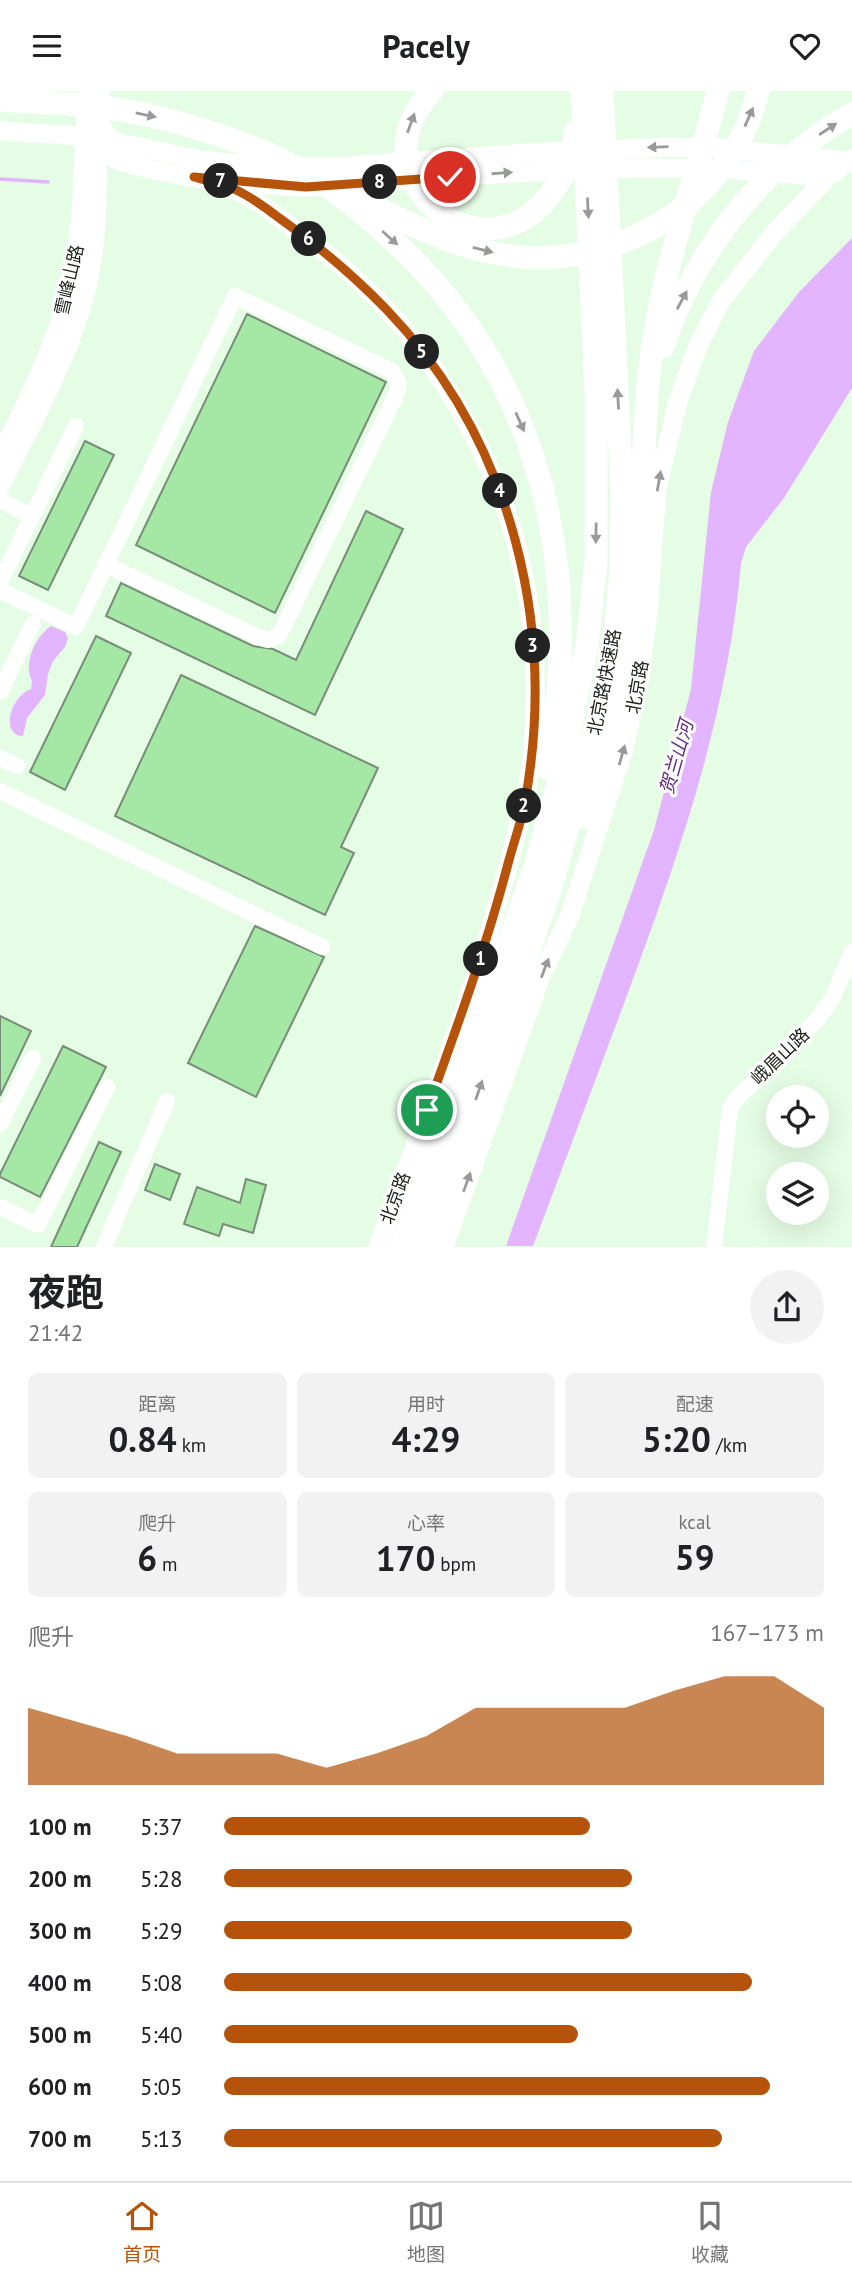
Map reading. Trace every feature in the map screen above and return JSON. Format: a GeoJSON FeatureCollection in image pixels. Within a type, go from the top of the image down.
{"type":"FeatureCollection","features":[{"type":"Feature","properties":{"kind":"highway"},"geometry":{"type":"LineString","coordinates":[[432,91],[420,104],[410,122],[406,139],[407,161],[413,182],[424,199],[440,214],[458,225],[478,228],[499,227],[523,220],[542,205],[559,184],[568,168],[574,144],[581,91]]}},
{"type":"Feature","properties":{"kind":"highway","name":"北京路快速路"},"geometry":{"type":"LineString","coordinates":[[401,1247],[535,867],[565,756],[588,639],[596,559],[597,405],[581,91]]}},
{"type":"Feature","properties":{"kind":"highway","name":"北京路快速路"},"geometry":{"type":"LineString","coordinates":[[602,91],[622,491],[621,645]]}},
{"type":"Feature","properties":{"kind":"highway"},"geometry":{"type":"LineString","coordinates":[[424,1247],[512,995],[555,905],[603,768],[621,692],[621,645],[638,560],[642,460],[657,314],[675,235],[699,164],[718,91]]}},
{"type":"Feature","properties":{"kind":"highway"},"geometry":{"type":"LineString","coordinates":[[0,100],[94,106],[147,115],[205,131],[309,174],[450,242],[495,253],[535,258],[589,252],[627,241],[664,222],[700,195],[714,179],[738,142],[754,109],[758,91]]}},
{"type":"Feature","properties":{"kind":"highway"},"geometry":{"type":"LineString","coordinates":[[642,460],[657,368],[673,316],[715,240],[755,192],[799,150],[852,114]]}},
{"type":"Feature","properties":{"kind":"highway"},"geometry":{"type":"LineString","coordinates":[[309,174],[356,208],[410,255],[451,303],[504,386],[542,483],[551,523],[562,646],[553,739],[510,938]]}},
{"type":"Feature","properties":{"kind":"main road","name":"雪峰山路"},"geometry":{"type":"LineString","coordinates":[[0,488],[47,389],[82,306],[92,255],[92,116],[88,91]]}},
{"type":"Feature","properties":{"kind":"main road"},"geometry":{"type":"LineString","coordinates":[[26,133],[58,131],[92,116],[101,91]]}},
{"type":"Feature","properties":{"kind":"main road"},"geometry":{"type":"LineString","coordinates":[[92,116],[105,134],[116,142],[200,160],[269,167],[333,167],[527,153],[670,147],[720,148],[850,160]]}},
{"type":"Feature","properties":{"kind":"main road"},"geometry":{"type":"LineString","coordinates":[[0,131],[61,139],[75,152],[91,157],[194,177],[306,187],[651,166],[747,169],[827,178]]}},
{"type":"Feature","properties":{"kind":"main road"},"geometry":{"type":"LineString","coordinates":[[26,133],[91,157]]}},
{"type":"Feature","properties":{"kind":"main road","name":"雪峰山路"},"geometry":{"type":"LineString","coordinates":[[0,457],[53,343],[66,302],[91,157]]}},
{"type":"Feature","properties":{"kind":"main road","name":"北京路"},"geometry":{"type":"LineString","coordinates":[[444,1247],[541,976],[570,915],[624,749],[634,707],[647,625],[657,488],[678,401],[698,346],[721,301],[775,232],[827,178],[850,160]]}},
{"type":"Feature","properties":{"kind":"main road","name":"北京路"},"geometry":{"type":"LineString","coordinates":[[194,177],[237,190],[316,244],[350,271],[409,333],[452,395],[487,460],[509,511],[523,569],[532,626],[535,688],[533,750],[523,809],[479,964],[378,1247]]}},
{"type":"Feature","properties":{"kind":"street"},"geometry":{"type":"LineString","coordinates":[[0,590],[76,627],[105,564],[235,296],[393,370],[398,383],[397,393],[279,636],[268,640],[258,637],[105,564]]}},
{"type":"Feature","properties":{"kind":"street"},"geometry":{"type":"LineString","coordinates":[[0,582],[76,426]]}},
{"type":"Feature","properties":{"kind":"street"},"geometry":{"type":"LineString","coordinates":[[0,500],[32,517]]}},
{"type":"Feature","properties":{"kind":"street"},"geometry":{"type":"LineString","coordinates":[[0,692],[33,624]]}},
{"type":"Feature","properties":{"kind":"street"},"geometry":{"type":"LineString","coordinates":[[0,758],[16,766]]}},
{"type":"Feature","properties":{"kind":"street"},"geometry":{"type":"LineString","coordinates":[[0,791],[321,947]]}},
{"type":"Feature","properties":{"kind":"street","name":"峨眉山路"},"geometry":{"type":"LineString","coordinates":[[714,1247],[730,1109],[737,1098],[817,1020],[832,999],[852,952]]}},
{"type":"Feature","properties":{"kind":"street"},"geometry":{"type":"LineString","coordinates":[[0,1124],[33,1058]]}},
{"type":"Feature","properties":{"kind":"street"},"geometry":{"type":"LineString","coordinates":[[0,1207],[38,1225],[107,1087]]}},
{"type":"Feature","properties":{"kind":"street"},"geometry":{"type":"LineString","coordinates":[[104,1247],[167,1101]]}},
{"type":"Feature","properties":{"kind":"water","name":"贺兰山河"},"geometry":{"type":"Polygon","coordinates":[[[852,238],[852,388],[784,498],[746,547],[713,730],[664,891],[533,1246],[506,1246],[654,830],[691,689],[711,492],[728,422],[754,351],[799,292],[852,238]]]}},
{"type":"Feature","properties":{"kind":"water"},"geometry":{"type":"Polygon","coordinates":[[[51,626],[65,632],[68,638],[65,647],[53,661],[45,695],[27,718],[23,736],[16,734],[12,730],[10,715],[18,699],[31,689],[29,667],[32,651],[40,637],[51,626]]]}},
{"type":"Feature","properties":{"kind":"building"},"geometry":{"type":"Polygon","coordinates":[[[247,314],[386,382],[275,613],[136,545],[247,314]]]}},
{"type":"Feature","properties":{"kind":"building"},"geometry":{"type":"Polygon","coordinates":[[[85,441],[114,455],[48,590],[19,576],[85,441]]]}},
{"type":"Feature","properties":{"kind":"building"},"geometry":{"type":"Polygon","coordinates":[[[366,511],[403,529],[315,715],[106,616],[121,583],[253,646],[273,649],[296,660],[366,511]]]}},
{"type":"Feature","properties":{"kind":"building"},"geometry":{"type":"Polygon","coordinates":[[[96,636],[131,653],[65,790],[30,772],[96,636]]]}},
{"type":"Feature","properties":{"kind":"building"},"geometry":{"type":"Polygon","coordinates":[[[181,675],[378,768],[341,847],[354,853],[325,915],[115,816],[181,675]]]}},
{"type":"Feature","properties":{"kind":"building"},"geometry":{"type":"Polygon","coordinates":[[[255,926],[324,957],[256,1097],[188,1063],[255,926]]]}},
{"type":"Feature","properties":{"kind":"building"},"geometry":{"type":"Polygon","coordinates":[[[0,1016],[31,1031],[0,1096],[0,1016]]]}},
{"type":"Feature","properties":{"kind":"building"},"geometry":{"type":"Polygon","coordinates":[[[63,1046],[106,1067],[40,1197],[0,1177],[0,1174],[63,1046]]]}},
{"type":"Feature","properties":{"kind":"building"},"geometry":{"type":"Polygon","coordinates":[[[99,1142],[121,1152],[77,1247],[51,1247],[99,1142]]]}},
{"type":"Feature","properties":{"kind":"building"},"geometry":{"type":"Polygon","coordinates":[[[155,1164],[180,1174],[170,1200],[145,1190],[155,1164]]]}},
{"type":"Feature","properties":{"kind":"building"},"geometry":{"type":"Polygon","coordinates":[[[246,1179],[266,1185],[253,1233],[223,1224],[219,1236],[184,1224],[197,1187],[240,1203],[246,1179]]]}},
{"type":"Feature","properties":{"kind":"waterway"},"geometry":{"type":"LineString","coordinates":[[0,179],[48,182]]}},
{"type":"Feature","properties":{"kind":"route"},"geometry":{"type":"LineString","coordinates":[[427,1110],[497,907],[523,809],[533,750],[535,688],[532,626],[523,569],[509,511],[487,460],[452,395],[409,333],[350,271],[316,244],[237,190],[194,177],[226,182],[306,187],[450,177]]}}]}
